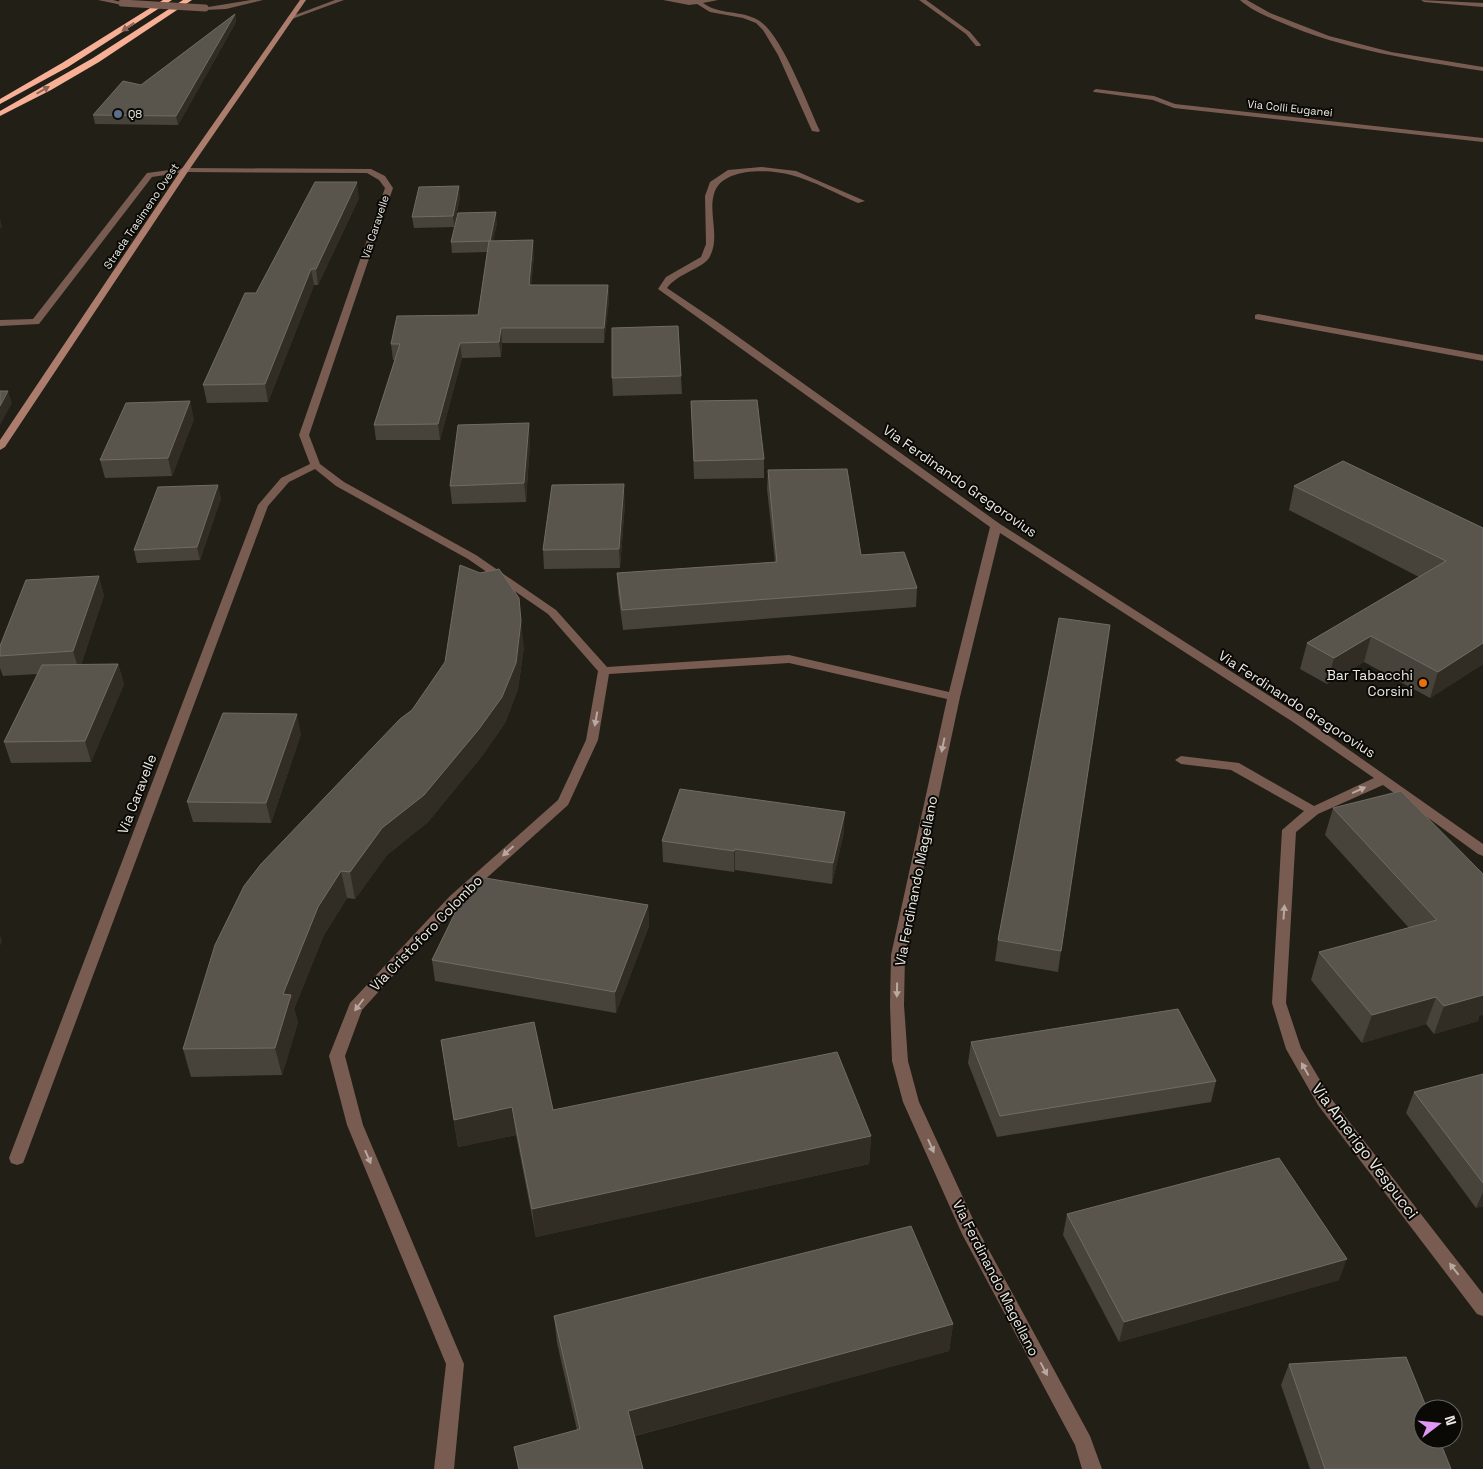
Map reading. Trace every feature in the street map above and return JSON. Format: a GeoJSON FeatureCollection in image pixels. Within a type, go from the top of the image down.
{"type":"FeatureCollection","features":[{"type":"Feature","properties":{"kind":"highway"},"geometry":{"type":"LineString","coordinates":[[0,102],[80,56],[168,0]]}},
{"type":"Feature","properties":{"kind":"highway"},"geometry":{"type":"LineString","coordinates":[[0,114],[84,66],[188,0]]}},
{"type":"Feature","properties":{"kind":"main road","name":"Strada Trasimeno Ovest"},"geometry":{"type":"LineString","coordinates":[[0,446],[185,170],[303,0]]}},
{"type":"Feature","properties":{"kind":"street"},"geometry":{"type":"LineString","coordinates":[[101,0],[205,8],[226,7],[260,0]]}},
{"type":"Feature","properties":{"kind":"street"},"geometry":{"type":"LineString","coordinates":[[290,18],[340,0]]}},
{"type":"Feature","properties":{"kind":"street"},"geometry":{"type":"LineString","coordinates":[[666,0],[699,3],[715,0]]}},
{"type":"Feature","properties":{"kind":"street"},"geometry":{"type":"LineString","coordinates":[[922,0],[968,32],[978,45]]}},
{"type":"Feature","properties":{"kind":"street"},"geometry":{"type":"LineString","coordinates":[[1243,0],[1267,15],[1339,40],[1413,58],[1483,69]]}},
{"type":"Feature","properties":{"kind":"street"},"geometry":{"type":"LineString","coordinates":[[1424,0],[1483,5]]}},
{"type":"Feature","properties":{"kind":"street"},"geometry":{"type":"LineString","coordinates":[[699,3],[703,7],[715,12],[758,22],[775,45],[816,131]]}},
{"type":"Feature","properties":{"kind":"street","name":"Via Colli Euganei"},"geometry":{"type":"LineString","coordinates":[[1096,91],[1154,98],[1174,106],[1483,140]]}},
{"type":"Feature","properties":{"kind":"street","name":"Via Ferdinando Gregorovius"},"geometry":{"type":"LineString","coordinates":[[861,201],[793,173],[761,169],[731,172],[713,184],[709,196],[710,244],[705,258],[669,279],[662,289],[721,329],[996,526],[1297,719],[1483,851]]}},
{"type":"Feature","properties":{"kind":"street"},"geometry":{"type":"LineString","coordinates":[[0,323],[36,322],[150,175],[185,170]]}},
{"type":"Feature","properties":{"kind":"street","name":"Via Caravelle"},"geometry":{"type":"LineString","coordinates":[[185,170],[368,171],[382,178],[389,188],[304,435],[316,464],[340,484],[472,558],[552,612],[604,671]]}},
{"type":"Feature","properties":{"kind":"street"},"geometry":{"type":"LineString","coordinates":[[1258,317],[1483,358]]}},
{"type":"Feature","properties":{"kind":"street","name":"Via Caravelle"},"geometry":{"type":"LineString","coordinates":[[17,1158],[263,505],[285,480],[316,464]]}},
{"type":"Feature","properties":{"kind":"street","name":"Via Ferdinando Magellano"},"geometry":{"type":"LineString","coordinates":[[996,526],[954,697],[898,956],[897,1005],[900,1062],[912,1102],[971,1234],[1083,1442],[1092,1469]]}},
{"type":"Feature","properties":{"kind":"street"},"geometry":{"type":"LineString","coordinates":[[604,671],[789,660],[954,697]]}},
{"type":"Feature","properties":{"kind":"street","name":"Via Cristoforo Colombo"},"geometry":{"type":"LineString","coordinates":[[444,1469],[455,1364],[355,1125],[336,1056],[355,1007],[455,898],[563,802],[592,740],[604,671]]}},
{"type":"Feature","properties":{"kind":"street"},"geometry":{"type":"LineString","coordinates":[[1181,760],[1234,766],[1313,810]]}},
{"type":"Feature","properties":{"kind":"street","name":"Via Amerigo Vespucci"},"geometry":{"type":"LineString","coordinates":[[1384,779],[1313,810],[1289,830],[1278,1003],[1294,1049],[1324,1101],[1483,1308]]}},
{"type":"Feature","properties":{"kind":"building"},"geometry":{"type":"Polygon","coordinates":[[[235,14],[176,116],[93,115],[123,81],[141,85],[235,14]]]}},
{"type":"Feature","properties":{"kind":"building"},"geometry":{"type":"Polygon","coordinates":[[[315,182],[357,182],[316,269],[311,269],[265,384],[203,385],[245,293],[256,293],[315,182]]]}},
{"type":"Feature","properties":{"kind":"building"},"geometry":{"type":"Polygon","coordinates":[[[459,186],[453,216],[412,217],[419,187],[459,186]]]}},
{"type":"Feature","properties":{"kind":"building"},"geometry":{"type":"Polygon","coordinates":[[[496,212],[490,241],[451,242],[458,213],[496,212]]]}},
{"type":"Feature","properties":{"kind":"building"},"geometry":{"type":"Polygon","coordinates":[[[533,240],[529,285],[608,285],[604,328],[501,328],[499,342],[460,343],[438,424],[374,425],[400,344],[391,344],[397,316],[478,315],[489,241],[533,240]]]}},
{"type":"Feature","properties":{"kind":"building"},"geometry":{"type":"Polygon","coordinates":[[[678,326],[681,376],[612,378],[612,328],[678,326]]]}},
{"type":"Feature","properties":{"kind":"building"},"geometry":{"type":"Polygon","coordinates":[[[0,391],[8,391],[0,406],[0,391]]]}},
{"type":"Feature","properties":{"kind":"building"},"geometry":{"type":"Polygon","coordinates":[[[757,400],[764,459],[694,461],[691,401],[757,400]]]}},
{"type":"Feature","properties":{"kind":"building"},"geometry":{"type":"Polygon","coordinates":[[[190,401],[168,458],[100,460],[126,403],[190,401]]]}},
{"type":"Feature","properties":{"kind":"building"},"geometry":{"type":"Polygon","coordinates":[[[529,423],[524,483],[450,486],[458,425],[529,423]]]}},
{"type":"Feature","properties":{"kind":"building"},"geometry":{"type":"Polygon","coordinates":[[[1343,461],[1483,528],[1483,643],[1438,672],[1371,636],[1334,658],[1307,643],[1446,561],[1294,486],[1343,461]]]}},
{"type":"Feature","properties":{"kind":"building"},"geometry":{"type":"Polygon","coordinates":[[[847,469],[861,555],[904,552],[917,588],[622,610],[617,573],[777,562],[768,470],[847,469]]]}},
{"type":"Feature","properties":{"kind":"building"},"geometry":{"type":"Polygon","coordinates":[[[624,484],[619,549],[543,550],[552,485],[624,484]]]}},
{"type":"Feature","properties":{"kind":"building"},"geometry":{"type":"Polygon","coordinates":[[[218,485],[197,547],[134,550],[158,487],[218,485]]]}},
{"type":"Feature","properties":{"kind":"building"},"geometry":{"type":"Polygon","coordinates":[[[460,565],[480,573],[499,569],[519,598],[521,621],[516,663],[502,697],[479,729],[424,795],[382,828],[350,872],[341,871],[318,907],[283,994],[291,995],[275,1048],[183,1049],[215,945],[244,886],[261,864],[400,719],[412,710],[445,662],[460,565]]]}},
{"type":"Feature","properties":{"kind":"building"},"geometry":{"type":"Polygon","coordinates":[[[99,576],[73,651],[0,656],[0,646],[26,580],[99,576]]]}},
{"type":"Feature","properties":{"kind":"building"},"geometry":{"type":"Polygon","coordinates":[[[1059,618],[1110,625],[1061,951],[998,940],[1059,618]]]}},
{"type":"Feature","properties":{"kind":"building"},"geometry":{"type":"Polygon","coordinates":[[[118,664],[85,741],[4,742],[42,665],[118,664]]]}},
{"type":"Feature","properties":{"kind":"building"},"geometry":{"type":"Polygon","coordinates":[[[223,713],[297,714],[266,803],[187,802],[223,713]]]}},
{"type":"Feature","properties":{"kind":"building"},"geometry":{"type":"Polygon","coordinates":[[[680,789],[845,812],[833,863],[662,841],[680,789]]]}},
{"type":"Feature","properties":{"kind":"building"},"geometry":{"type":"Polygon","coordinates":[[[1401,791],[1483,874],[1483,995],[1444,1006],[1436,997],[1372,1015],[1319,952],[1437,920],[1333,808],[1401,791]]]}},
{"type":"Feature","properties":{"kind":"building"},"geometry":{"type":"Polygon","coordinates":[[[473,876],[648,905],[615,992],[432,960],[473,876]]]}},
{"type":"Feature","properties":{"kind":"building"},"geometry":{"type":"Polygon","coordinates":[[[1178,1009],[1216,1081],[1000,1116],[971,1042],[1178,1009]]]}},
{"type":"Feature","properties":{"kind":"building"},"geometry":{"type":"Polygon","coordinates":[[[534,1022],[553,1110],[837,1052],[871,1136],[532,1209],[512,1107],[454,1120],[441,1040],[534,1022]]]}},
{"type":"Feature","properties":{"kind":"building"},"geometry":{"type":"Polygon","coordinates":[[[1483,1074],[1483,1183],[1414,1092],[1483,1074]]]}},
{"type":"Feature","properties":{"kind":"building"},"geometry":{"type":"Polygon","coordinates":[[[1279,1158],[1347,1259],[1124,1322],[1067,1214],[1279,1158]]]}},
{"type":"Feature","properties":{"kind":"building"},"geometry":{"type":"Polygon","coordinates":[[[911,1226],[953,1324],[628,1411],[643,1469],[519,1469],[514,1447],[580,1429],[554,1316],[911,1226]]]}},
{"type":"Feature","properties":{"kind":"building"},"geometry":{"type":"Polygon","coordinates":[[[1406,1357],[1423,1399],[1413,1399],[1413,1449],[1443,1449],[1451,1469],[1325,1469],[1289,1364],[1406,1357]]]}},
{"type":"Feature","properties":{"kind":"place","name":"Q8"},"geometry":{"type":"Point","coordinates":[118,114]}},
{"type":"Feature","properties":{"kind":"place","name":"Bar Tabacchi Corsini"},"geometry":{"type":"Point","coordinates":[1423,683]}}]}
